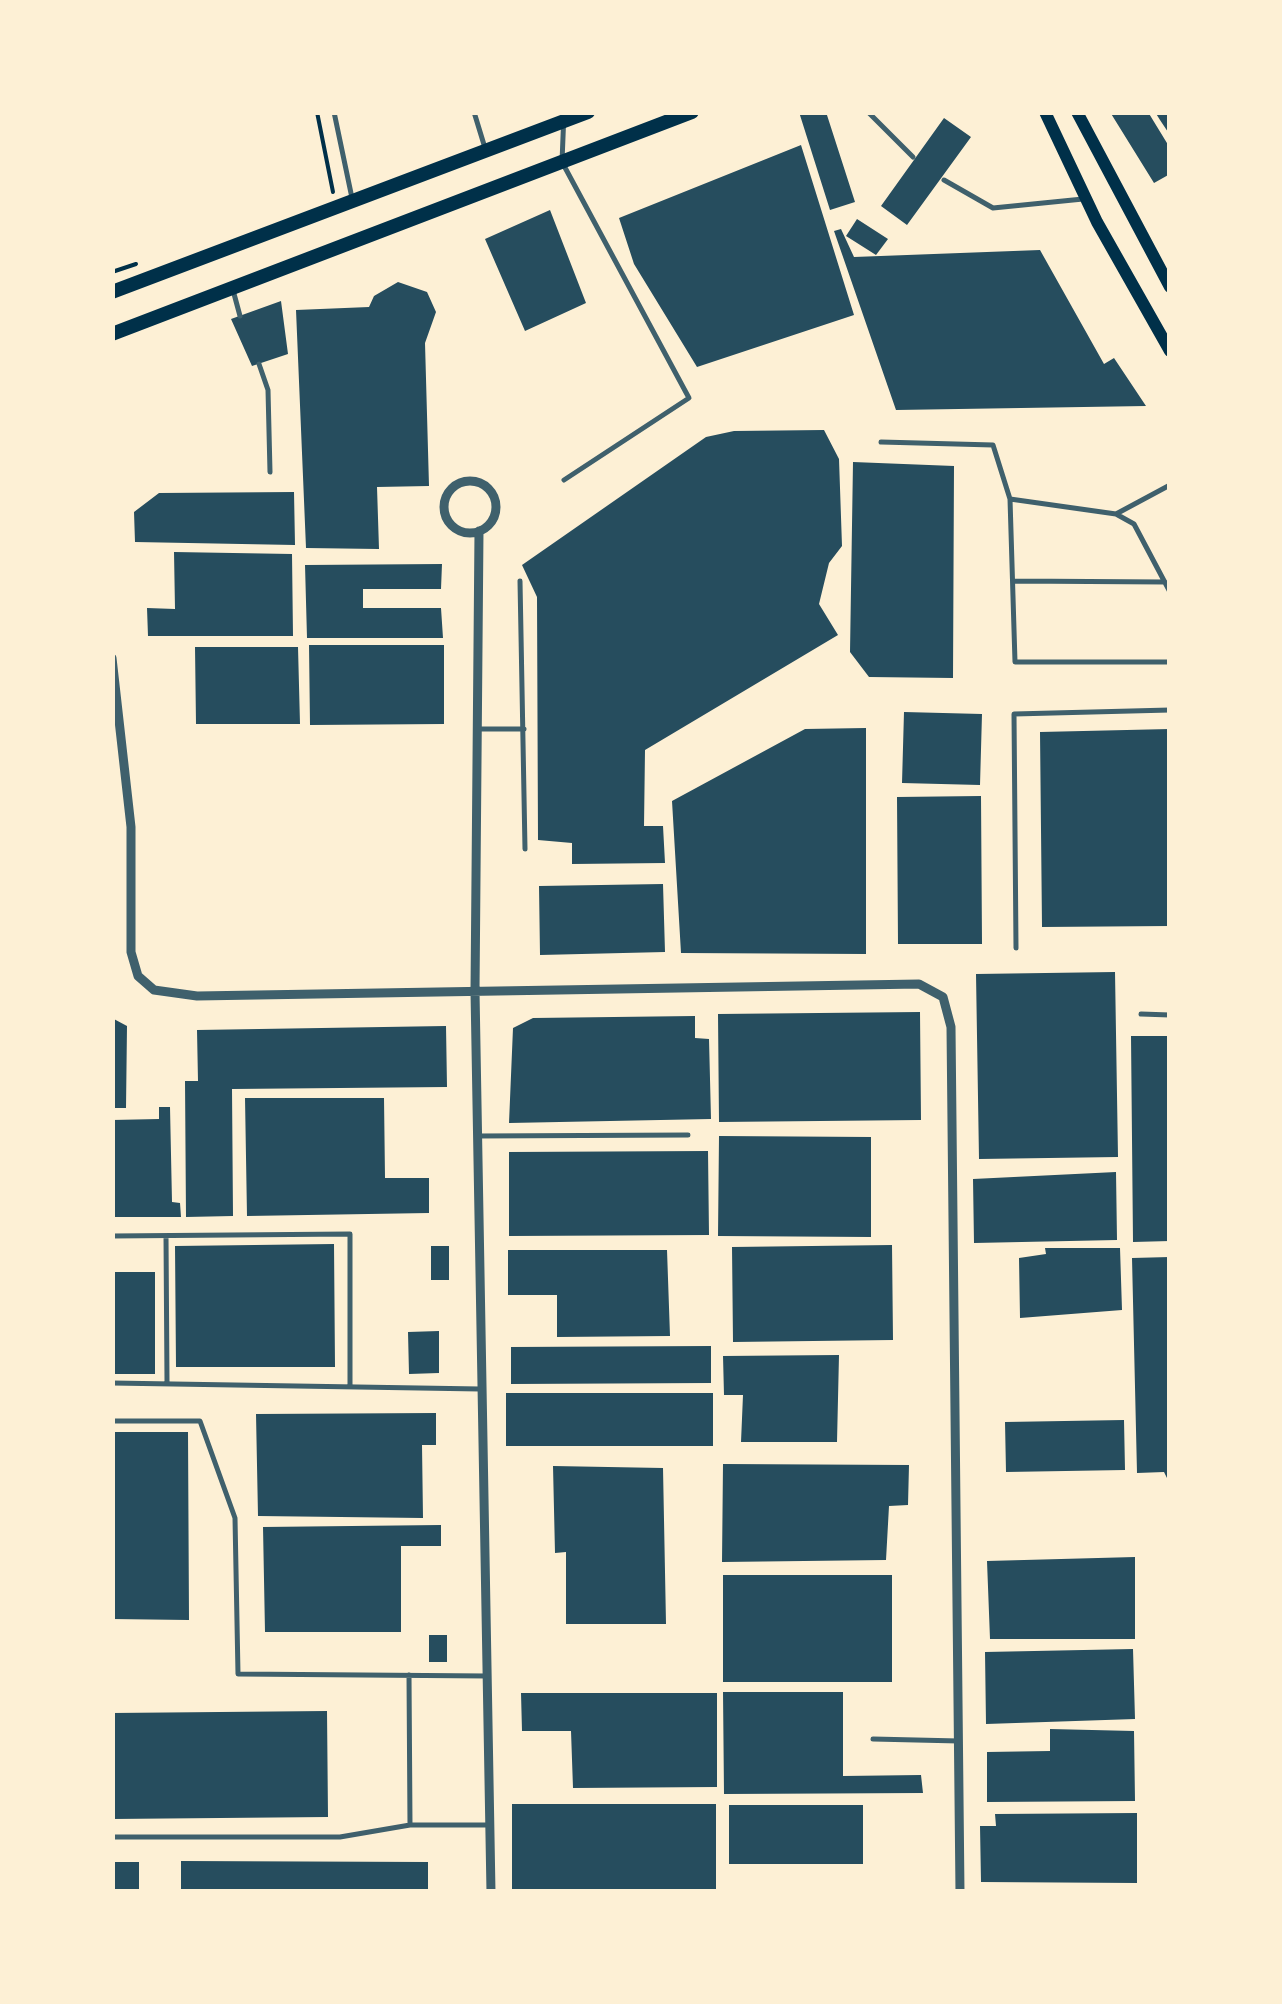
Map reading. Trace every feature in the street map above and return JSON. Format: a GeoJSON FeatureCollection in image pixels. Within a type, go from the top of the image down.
{"type":"FeatureCollection","features":[{"type":"Feature","properties":{"kind":"main road"},"geometry":{"type":"LineString","coordinates":[[112,292],[486,151],[564,117],[588,112]]}},
{"type":"Feature","properties":{"kind":"main road"},"geometry":{"type":"LineString","coordinates":[[112,334],[692,112]]}},
{"type":"Feature","properties":{"kind":"main road"},"geometry":{"type":"LineString","coordinates":[[1044,112],[1086,199],[1170,350]]}},
{"type":"Feature","properties":{"kind":"main road"},"geometry":{"type":"LineString","coordinates":[[1077,112],[1170,287]]}},
{"type":"Feature","properties":{"kind":"street"},"geometry":{"type":"LineString","coordinates":[[478,531],[461,531],[448,519],[444,502],[461,482],[485,485],[495,498],[496,514],[478,531],[476,730],[475,991],[490,1892]]}},
{"type":"Feature","properties":{"kind":"street"},"geometry":{"type":"LineString","coordinates":[[112,658],[130,827],[131,952],[145,984],[154,990],[197,996],[919,984],[942,997],[951,1027],[960,1892]]}},
{"type":"Feature","properties":{"kind":"lane"},"geometry":{"type":"LineString","coordinates":[[334,112],[353,202]]}},
{"type":"Feature","properties":{"kind":"lane"},"geometry":{"type":"LineString","coordinates":[[474,112],[486,151]]}},
{"type":"Feature","properties":{"kind":"lane"},"geometry":{"type":"LineString","coordinates":[[868,112],[912,157]]}},
{"type":"Feature","properties":{"kind":"lane"},"geometry":{"type":"LineString","coordinates":[[564,117],[562,162],[689,398],[564,480]]}},
{"type":"Feature","properties":{"kind":"lane"},"geometry":{"type":"LineString","coordinates":[[944,180],[994,208],[1086,199]]}},
{"type":"Feature","properties":{"kind":"lane"},"geometry":{"type":"LineString","coordinates":[[232,288],[240,316]]}},
{"type":"Feature","properties":{"kind":"lane"},"geometry":{"type":"LineString","coordinates":[[259,364],[268,390],[270,472]]}},
{"type":"Feature","properties":{"kind":"lane"},"geometry":{"type":"LineString","coordinates":[[881,442],[992,445],[1010,499],[1015,662],[1170,662]]}},
{"type":"Feature","properties":{"kind":"lane"},"geometry":{"type":"LineString","coordinates":[[1116,514],[1170,485]]}},
{"type":"Feature","properties":{"kind":"lane"},"geometry":{"type":"LineString","coordinates":[[1010,499],[1116,514],[1134,524],[1170,592]]}},
{"type":"Feature","properties":{"kind":"lane"},"geometry":{"type":"LineString","coordinates":[[520,581],[526,849]]}},
{"type":"Feature","properties":{"kind":"lane"},"geometry":{"type":"LineString","coordinates":[[1013,581],[1165,582]]}},
{"type":"Feature","properties":{"kind":"lane"},"geometry":{"type":"LineString","coordinates":[[1016,948],[1014,714],[1170,710]]}},
{"type":"Feature","properties":{"kind":"lane"},"geometry":{"type":"LineString","coordinates":[[476,730],[524,729]]}},
{"type":"Feature","properties":{"kind":"lane"},"geometry":{"type":"LineString","coordinates":[[1141,1014],[1170,1015]]}},
{"type":"Feature","properties":{"kind":"lane"},"geometry":{"type":"LineString","coordinates":[[478,1136],[688,1134]]}},
{"type":"Feature","properties":{"kind":"lane"},"geometry":{"type":"LineString","coordinates":[[112,1236],[350,1234],[350,1388],[482,1389]]}},
{"type":"Feature","properties":{"kind":"lane"},"geometry":{"type":"LineString","coordinates":[[166,1236],[167,1382]]}},
{"type":"Feature","properties":{"kind":"lane"},"geometry":{"type":"LineString","coordinates":[[112,1382],[350,1384]]}},
{"type":"Feature","properties":{"kind":"lane"},"geometry":{"type":"LineString","coordinates":[[112,1421],[200,1422],[235,1518],[238,1674],[487,1676]]}},
{"type":"Feature","properties":{"kind":"lane"},"geometry":{"type":"LineString","coordinates":[[409,1675],[410,1826]]}},
{"type":"Feature","properties":{"kind":"lane"},"geometry":{"type":"LineString","coordinates":[[873,1738],[958,1741]]}},
{"type":"Feature","properties":{"kind":"lane"},"geometry":{"type":"LineString","coordinates":[[112,1837],[340,1837],[410,1826],[490,1825]]}},
{"type":"Feature","properties":{"kind":"path"},"geometry":{"type":"LineString","coordinates":[[316,198],[334,191],[317,112]]}},
{"type":"Feature","properties":{"kind":"path"},"geometry":{"type":"LineString","coordinates":[[112,272],[150,259]]}},
{"type":"Feature","properties":{"kind":"building"},"geometry":{"type":"Polygon","coordinates":[[[799,112],[826,112],[855,202],[830,210],[799,112]]]}},
{"type":"Feature","properties":{"kind":"building"},"geometry":{"type":"Polygon","coordinates":[[[1110,112],[1148,112],[1170,148],[1170,174],[1154,183],[1110,112]]]}},
{"type":"Feature","properties":{"kind":"building"},"geometry":{"type":"Polygon","coordinates":[[[1155,112],[1170,112],[1170,135],[1160,120],[1155,112]]]}},
{"type":"Feature","properties":{"kind":"building"},"geometry":{"type":"Polygon","coordinates":[[[944,118],[971,137],[907,225],[881,206],[944,118]]]}},
{"type":"Feature","properties":{"kind":"building"},"geometry":{"type":"Polygon","coordinates":[[[801,145],[854,315],[697,367],[634,264],[619,218],[801,145]]]}},
{"type":"Feature","properties":{"kind":"building"},"geometry":{"type":"Polygon","coordinates":[[[550,210],[586,303],[525,331],[485,239],[550,210]]]}},
{"type":"Feature","properties":{"kind":"building"},"geometry":{"type":"Polygon","coordinates":[[[857,219],[888,239],[876,255],[846,236],[857,219]]]}},
{"type":"Feature","properties":{"kind":"building"},"geometry":{"type":"Polygon","coordinates":[[[841,229],[854,257],[1040,250],[1104,364],[1114,358],[1146,406],[896,410],[834,231],[841,229]]]}},
{"type":"Feature","properties":{"kind":"building"},"geometry":{"type":"Polygon","coordinates":[[[398,282],[427,292],[436,312],[425,343],[429,486],[377,487],[379,549],[306,548],[296,310],[369,307],[374,296],[398,282]]]}},
{"type":"Feature","properties":{"kind":"building"},"geometry":{"type":"Polygon","coordinates":[[[281,301],[288,354],[252,366],[231,319],[281,301]]]}},
{"type":"Feature","properties":{"kind":"building"},"geometry":{"type":"Polygon","coordinates":[[[824,430],[839,459],[842,546],[829,563],[819,604],[838,635],[645,750],[644,826],[663,826],[665,863],[572,864],[572,843],[538,840],[537,597],[522,565],[706,437],[734,431],[824,430]]]}},
{"type":"Feature","properties":{"kind":"building"},"geometry":{"type":"Polygon","coordinates":[[[853,462],[954,466],[953,678],[869,677],[850,652],[853,462]]]}},
{"type":"Feature","properties":{"kind":"building"},"geometry":{"type":"Polygon","coordinates":[[[294,492],[295,545],[135,542],[134,512],[159,493],[294,492]]]}},
{"type":"Feature","properties":{"kind":"building"},"geometry":{"type":"Polygon","coordinates":[[[174,552],[292,554],[293,636],[148,636],[147,608],[175,609],[174,552]]]}},
{"type":"Feature","properties":{"kind":"building"},"geometry":{"type":"Polygon","coordinates":[[[442,564],[441,589],[363,589],[363,608],[441,608],[443,638],[307,638],[305,565],[442,564]]]}},
{"type":"Feature","properties":{"kind":"building"},"geometry":{"type":"Polygon","coordinates":[[[309,645],[444,645],[444,724],[310,725],[309,645]]]}},
{"type":"Feature","properties":{"kind":"building"},"geometry":{"type":"Polygon","coordinates":[[[195,647],[298,647],[300,724],[196,724],[195,647]]]}},
{"type":"Feature","properties":{"kind":"building"},"geometry":{"type":"Polygon","coordinates":[[[904,712],[982,714],[980,785],[902,783],[904,712]]]}},
{"type":"Feature","properties":{"kind":"building"},"geometry":{"type":"Polygon","coordinates":[[[866,728],[866,954],[681,953],[672,801],[805,729],[866,728]]]}},
{"type":"Feature","properties":{"kind":"building"},"geometry":{"type":"Polygon","coordinates":[[[1170,729],[1170,926],[1042,927],[1040,732],[1170,729]]]}},
{"type":"Feature","properties":{"kind":"building"},"geometry":{"type":"Polygon","coordinates":[[[981,796],[982,944],[898,944],[897,797],[981,796]]]}},
{"type":"Feature","properties":{"kind":"building"},"geometry":{"type":"Polygon","coordinates":[[[663,884],[665,952],[540,955],[539,886],[663,884]]]}},
{"type":"Feature","properties":{"kind":"building"},"geometry":{"type":"Polygon","coordinates":[[[1115,972],[1118,1157],[979,1159],[976,974],[1115,972]]]}},
{"type":"Feature","properties":{"kind":"building"},"geometry":{"type":"Polygon","coordinates":[[[920,1012],[921,1120],[719,1122],[718,1014],[920,1012]]]}},
{"type":"Feature","properties":{"kind":"building"},"geometry":{"type":"Polygon","coordinates":[[[695,1016],[695,1038],[709,1039],[711,1119],[509,1123],[513,1028],[533,1018],[695,1016]]]}},
{"type":"Feature","properties":{"kind":"building"},"geometry":{"type":"Polygon","coordinates":[[[112,1018],[127,1026],[126,1108],[112,1108],[112,1018]]]}},
{"type":"Feature","properties":{"kind":"building"},"geometry":{"type":"Polygon","coordinates":[[[446,1026],[447,1087],[232,1089],[233,1216],[186,1217],[185,1081],[198,1081],[197,1030],[446,1026]]]}},
{"type":"Feature","properties":{"kind":"building"},"geometry":{"type":"Polygon","coordinates":[[[1131,1036],[1170,1036],[1170,1241],[1133,1242],[1131,1036]]]}},
{"type":"Feature","properties":{"kind":"building"},"geometry":{"type":"Polygon","coordinates":[[[245,1098],[384,1098],[385,1178],[429,1178],[429,1213],[247,1216],[245,1098]]]}},
{"type":"Feature","properties":{"kind":"building"},"geometry":{"type":"Polygon","coordinates":[[[159,1107],[170,1107],[172,1202],[180,1203],[181,1217],[112,1217],[112,1120],[159,1119],[159,1107]]]}},
{"type":"Feature","properties":{"kind":"building"},"geometry":{"type":"Polygon","coordinates":[[[719,1136],[871,1137],[871,1237],[718,1236],[719,1136]]]}},
{"type":"Feature","properties":{"kind":"building"},"geometry":{"type":"Polygon","coordinates":[[[708,1151],[709,1235],[509,1236],[509,1152],[708,1151]]]}},
{"type":"Feature","properties":{"kind":"building"},"geometry":{"type":"Polygon","coordinates":[[[1116,1172],[1117,1240],[974,1243],[973,1179],[1116,1172]]]}},
{"type":"Feature","properties":{"kind":"building"},"geometry":{"type":"Polygon","coordinates":[[[334,1244],[335,1367],[176,1367],[175,1246],[334,1244]]]}},
{"type":"Feature","properties":{"kind":"building"},"geometry":{"type":"Polygon","coordinates":[[[892,1245],[893,1340],[733,1342],[732,1247],[892,1245]]]}},
{"type":"Feature","properties":{"kind":"building"},"geometry":{"type":"Polygon","coordinates":[[[431,1246],[449,1246],[449,1280],[431,1280],[431,1246]]]}},
{"type":"Feature","properties":{"kind":"building"},"geometry":{"type":"Polygon","coordinates":[[[1045,1248],[1120,1248],[1122,1310],[1020,1318],[1019,1258],[1046,1254],[1045,1248]]]}},
{"type":"Feature","properties":{"kind":"building"},"geometry":{"type":"Polygon","coordinates":[[[508,1250],[667,1250],[670,1336],[557,1337],[557,1295],[508,1295],[508,1250]]]}},
{"type":"Feature","properties":{"kind":"building"},"geometry":{"type":"Polygon","coordinates":[[[1170,1257],[1170,1484],[1164,1472],[1137,1473],[1132,1258],[1170,1257]]]}},
{"type":"Feature","properties":{"kind":"building"},"geometry":{"type":"Polygon","coordinates":[[[112,1272],[155,1272],[155,1374],[112,1374],[112,1272]]]}},
{"type":"Feature","properties":{"kind":"building"},"geometry":{"type":"Polygon","coordinates":[[[439,1331],[439,1373],[409,1374],[408,1332],[439,1331]]]}},
{"type":"Feature","properties":{"kind":"building"},"geometry":{"type":"Polygon","coordinates":[[[711,1346],[711,1383],[511,1384],[511,1347],[711,1346]]]}},
{"type":"Feature","properties":{"kind":"building"},"geometry":{"type":"Polygon","coordinates":[[[839,1355],[837,1442],[741,1442],[743,1395],[724,1395],[723,1356],[839,1355]]]}},
{"type":"Feature","properties":{"kind":"building"},"geometry":{"type":"Polygon","coordinates":[[[506,1393],[713,1393],[713,1446],[506,1446],[506,1393]]]}},
{"type":"Feature","properties":{"kind":"building"},"geometry":{"type":"Polygon","coordinates":[[[436,1413],[436,1445],[422,1445],[423,1518],[258,1516],[256,1414],[436,1413]]]}},
{"type":"Feature","properties":{"kind":"building"},"geometry":{"type":"Polygon","coordinates":[[[1124,1420],[1125,1470],[1006,1472],[1005,1422],[1124,1420]]]}},
{"type":"Feature","properties":{"kind":"building"},"geometry":{"type":"Polygon","coordinates":[[[112,1432],[188,1432],[189,1620],[112,1619],[112,1432]]]}},
{"type":"Feature","properties":{"kind":"building"},"geometry":{"type":"Polygon","coordinates":[[[723,1464],[909,1465],[908,1505],[889,1506],[886,1560],[722,1562],[723,1464]]]}},
{"type":"Feature","properties":{"kind":"building"},"geometry":{"type":"Polygon","coordinates":[[[553,1466],[663,1468],[666,1624],[566,1624],[566,1552],[555,1553],[553,1466]]]}},
{"type":"Feature","properties":{"kind":"building"},"geometry":{"type":"Polygon","coordinates":[[[441,1525],[441,1546],[401,1546],[401,1632],[265,1632],[263,1527],[441,1525]]]}},
{"type":"Feature","properties":{"kind":"building"},"geometry":{"type":"Polygon","coordinates":[[[1135,1557],[1135,1639],[990,1639],[987,1561],[1135,1557]]]}},
{"type":"Feature","properties":{"kind":"building"},"geometry":{"type":"Polygon","coordinates":[[[723,1575],[892,1575],[892,1682],[723,1682],[723,1575]]]}},
{"type":"Feature","properties":{"kind":"building"},"geometry":{"type":"Polygon","coordinates":[[[429,1635],[447,1635],[447,1662],[429,1662],[429,1635]]]}},
{"type":"Feature","properties":{"kind":"building"},"geometry":{"type":"Polygon","coordinates":[[[1133,1649],[1135,1719],[986,1724],[985,1652],[1133,1649]]]}},
{"type":"Feature","properties":{"kind":"building"},"geometry":{"type":"Polygon","coordinates":[[[723,1692],[843,1692],[843,1776],[921,1775],[923,1793],[724,1794],[723,1692]]]}},
{"type":"Feature","properties":{"kind":"building"},"geometry":{"type":"Polygon","coordinates":[[[521,1693],[717,1693],[717,1787],[573,1788],[571,1731],[522,1731],[521,1693]]]}},
{"type":"Feature","properties":{"kind":"building"},"geometry":{"type":"Polygon","coordinates":[[[327,1711],[328,1817],[112,1819],[112,1713],[327,1711]]]}},
{"type":"Feature","properties":{"kind":"building"},"geometry":{"type":"Polygon","coordinates":[[[1050,1729],[1134,1731],[1135,1801],[987,1802],[987,1752],[1050,1751],[1050,1729]]]}},
{"type":"Feature","properties":{"kind":"building"},"geometry":{"type":"Polygon","coordinates":[[[512,1804],[716,1804],[716,1892],[512,1892],[512,1804]]]}},
{"type":"Feature","properties":{"kind":"building"},"geometry":{"type":"Polygon","coordinates":[[[729,1805],[863,1805],[863,1864],[729,1864],[729,1805]]]}},
{"type":"Feature","properties":{"kind":"building"},"geometry":{"type":"Polygon","coordinates":[[[1137,1813],[1137,1883],[981,1882],[980,1826],[996,1826],[995,1814],[1137,1813]]]}},
{"type":"Feature","properties":{"kind":"building"},"geometry":{"type":"Polygon","coordinates":[[[181,1861],[428,1862],[428,1892],[181,1892],[181,1861]]]}},
{"type":"Feature","properties":{"kind":"building"},"geometry":{"type":"Polygon","coordinates":[[[112,1862],[139,1862],[139,1892],[112,1892],[112,1862]]]}}]}
